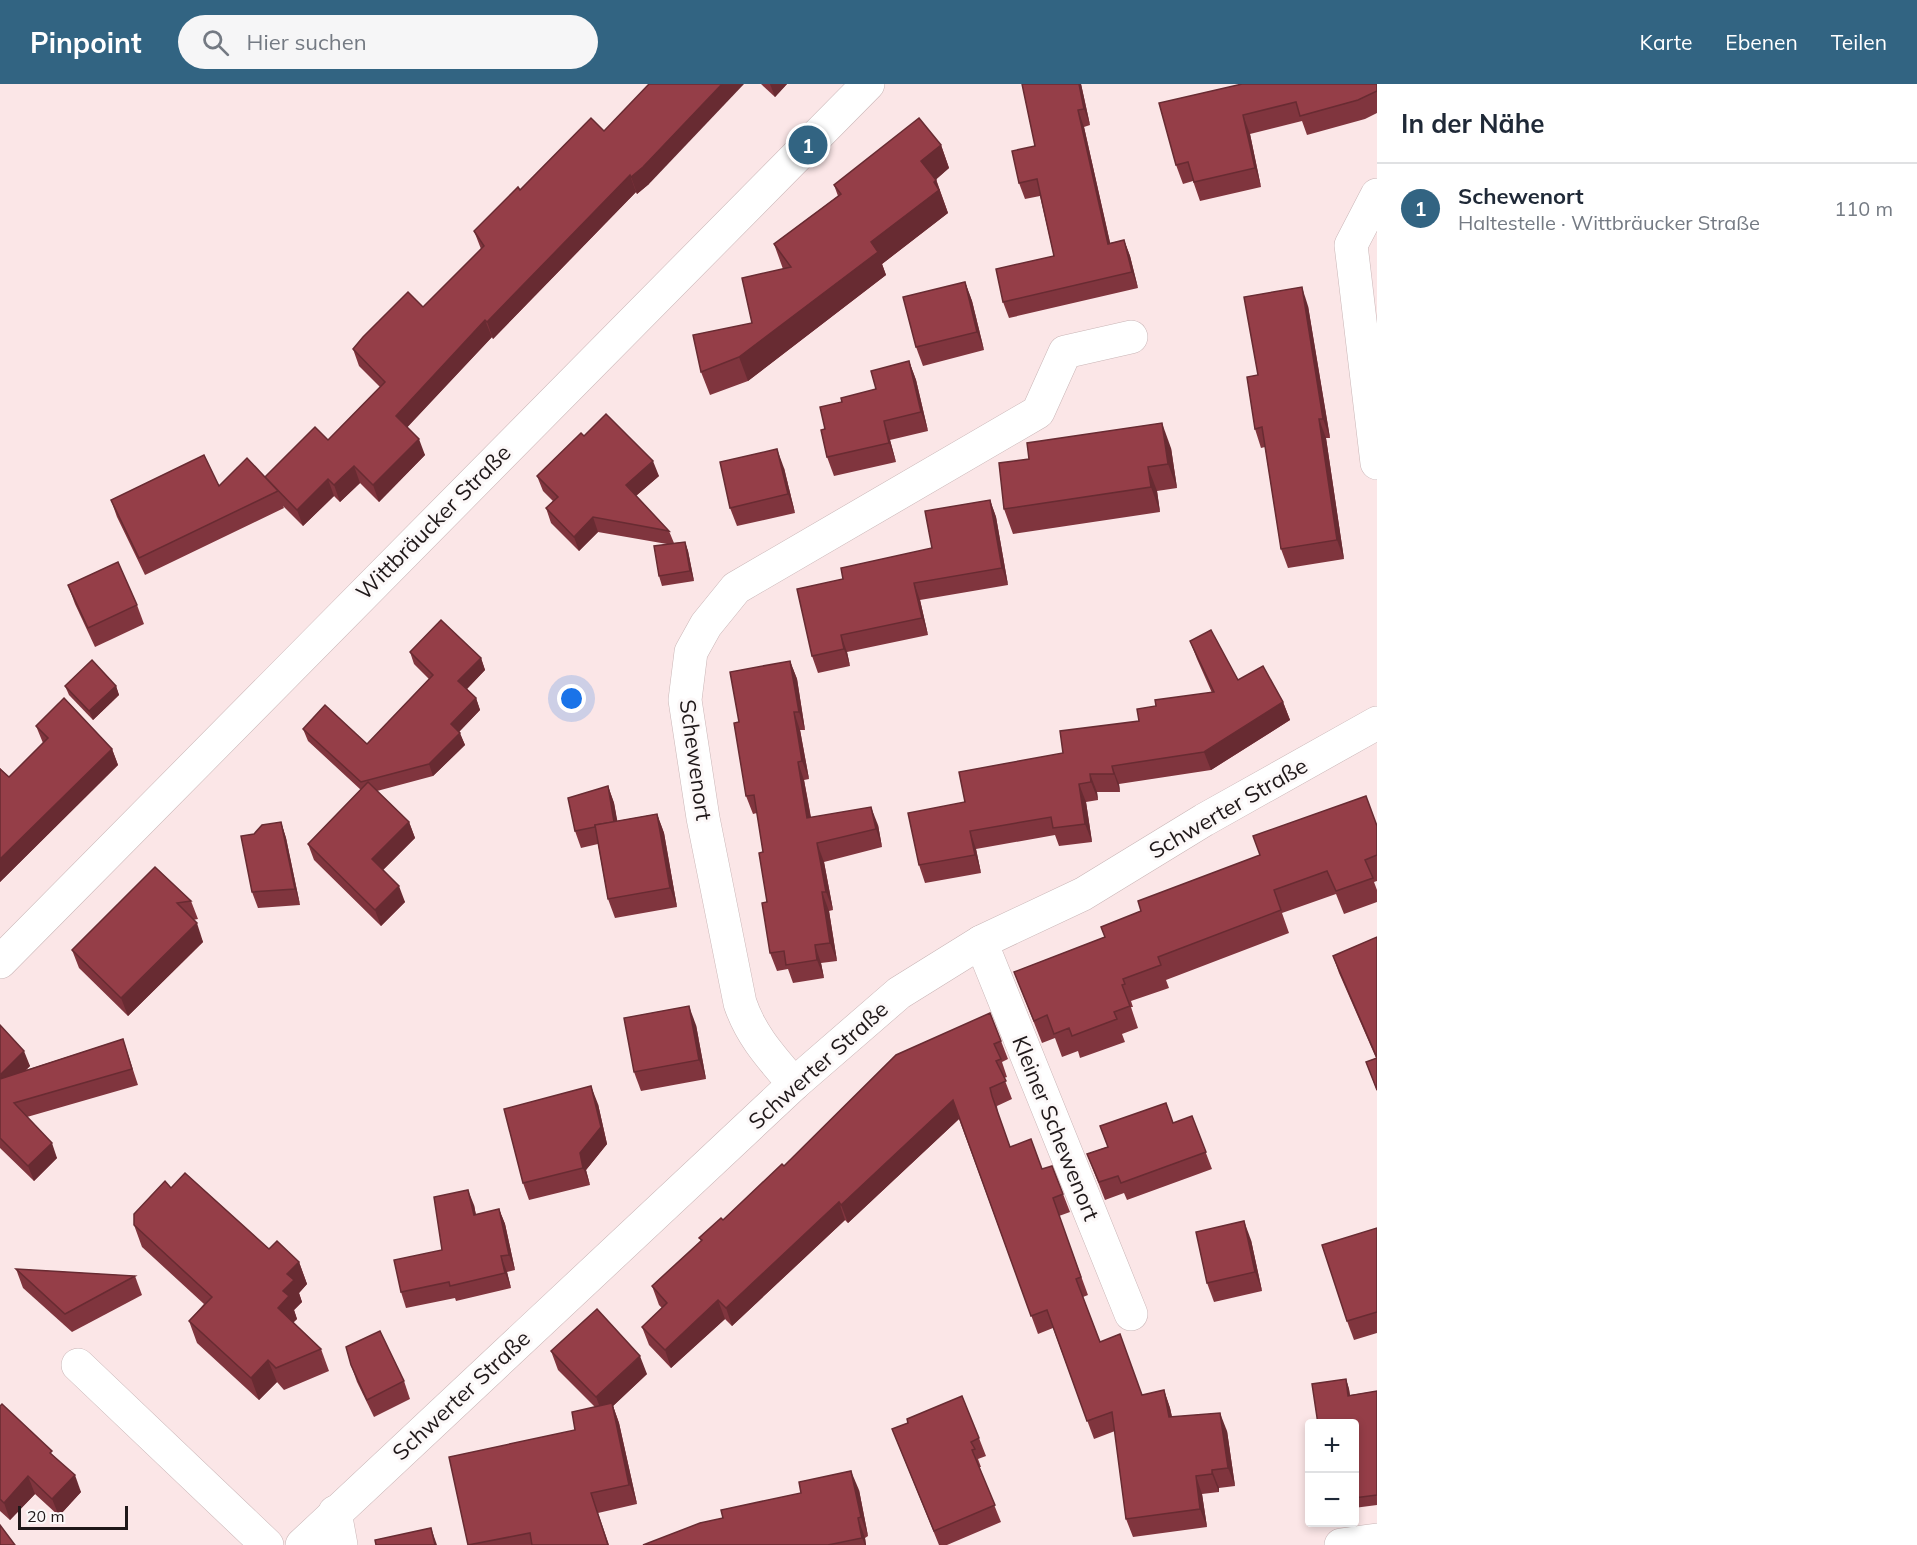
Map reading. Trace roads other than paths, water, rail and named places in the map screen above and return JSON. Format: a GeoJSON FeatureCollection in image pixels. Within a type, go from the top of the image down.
{"type":"FeatureCollection","features":[{"type":"Feature","properties":{"kind":"street","name":"Wittbräucker Straße"},"geometry":{"type":"LineString","coordinates":[[0,962],[868,84]]}},
{"type":"Feature","properties":{"kind":"street"},"geometry":{"type":"LineString","coordinates":[[1377,195],[1351,245],[1377,463]]}},
{"type":"Feature","properties":{"kind":"street","name":"Schewenort"},"geometry":{"type":"LineString","coordinates":[[794,1084],[753,1035],[740,1003],[703,818],[685,700],[691,651],[706,625],[736,588],[1038,412],[1065,352],[1131,336]]}},
{"type":"Feature","properties":{"kind":"street","name":"Schwerter Straße"},"geometry":{"type":"LineString","coordinates":[[302,1545],[794,1084],[899,993],[981,942],[1083,894],[1204,820],[1377,723]]}},
{"type":"Feature","properties":{"kind":"street","name":"Kleiner Schewenort"},"geometry":{"type":"LineString","coordinates":[[981,942],[1131,1314]]}},
{"type":"Feature","properties":{"kind":"street"},"geometry":{"type":"LineString","coordinates":[[78,1365],[267,1545]]}},
{"type":"Feature","properties":{"kind":"street"},"geometry":{"type":"LineString","coordinates":[[335,1512],[341,1545]]}},
{"type":"Feature","properties":{"kind":"street"},"geometry":{"type":"LineString","coordinates":[[1341,1545],[1377,1540]]}},
{"type":"Feature","properties":{"kind":"place","name":"Schewenort"},"geometry":{"type":"Point","coordinates":[808,145]}}]}
